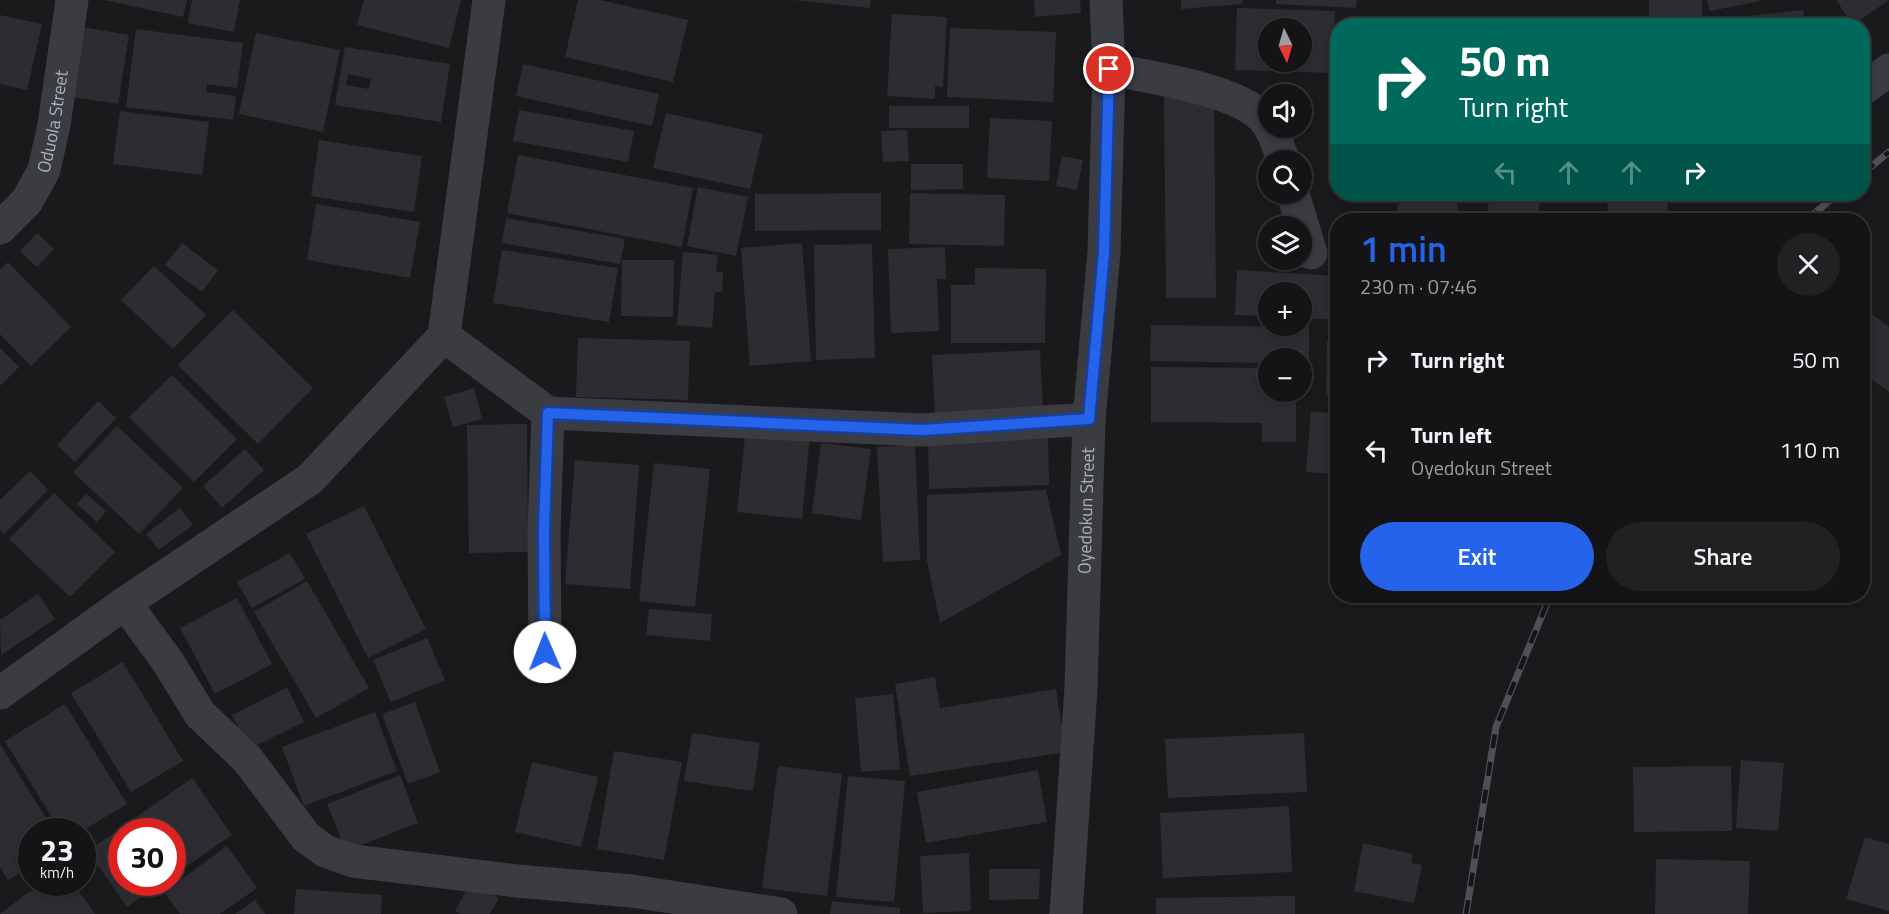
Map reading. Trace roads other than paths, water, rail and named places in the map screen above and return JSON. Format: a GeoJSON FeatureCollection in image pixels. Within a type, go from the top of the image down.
{"type":"FeatureCollection","features":[{"type":"Feature","properties":{"kind":"street","name":"Oduola Street"},"geometry":{"type":"LineString","coordinates":[[0,228],[27,201],[44,170],[54,125],[72,0]]}},
{"type":"Feature","properties":{"kind":"street"},"geometry":{"type":"LineString","coordinates":[[0,693],[125,603],[310,479],[444,336],[489,0]]}},
{"type":"Feature","properties":{"kind":"street","name":"Oyedokun Street"},"geometry":{"type":"LineString","coordinates":[[1066,914],[1081,688],[1089,419],[1104,252],[1109,69],[1106,0]]}},
{"type":"Feature","properties":{"kind":"street"},"geometry":{"type":"LineString","coordinates":[[1109,69],[1186,85],[1244,103],[1264,119],[1280,150]]}},
{"type":"Feature","properties":{"kind":"street"},"geometry":{"type":"LineString","coordinates":[[1870,84],[1889,70]]}},
{"type":"Feature","properties":{"kind":"street"},"geometry":{"type":"LineString","coordinates":[[444,336],[548,413],[922,430],[1089,419]]}},
{"type":"Feature","properties":{"kind":"street"},"geometry":{"type":"LineString","coordinates":[[545,652],[544,531],[548,413]]}},
{"type":"Feature","properties":{"kind":"street"},"geometry":{"type":"LineString","coordinates":[[125,603],[168,662],[200,714],[248,760],[306,837],[325,851],[353,861],[517,881],[632,891],[781,914]]}},
{"type":"Feature","properties":{"kind":"railway"},"geometry":{"type":"LineString","coordinates":[[1870,167],[1889,152]]}},
{"type":"Feature","properties":{"kind":"railway"},"geometry":{"type":"LineString","coordinates":[[1815,213],[1829,201]]}},
{"type":"Feature","properties":{"kind":"railway"},"geometry":{"type":"LineString","coordinates":[[1466,914],[1496,727],[1547,603]]}}]}
